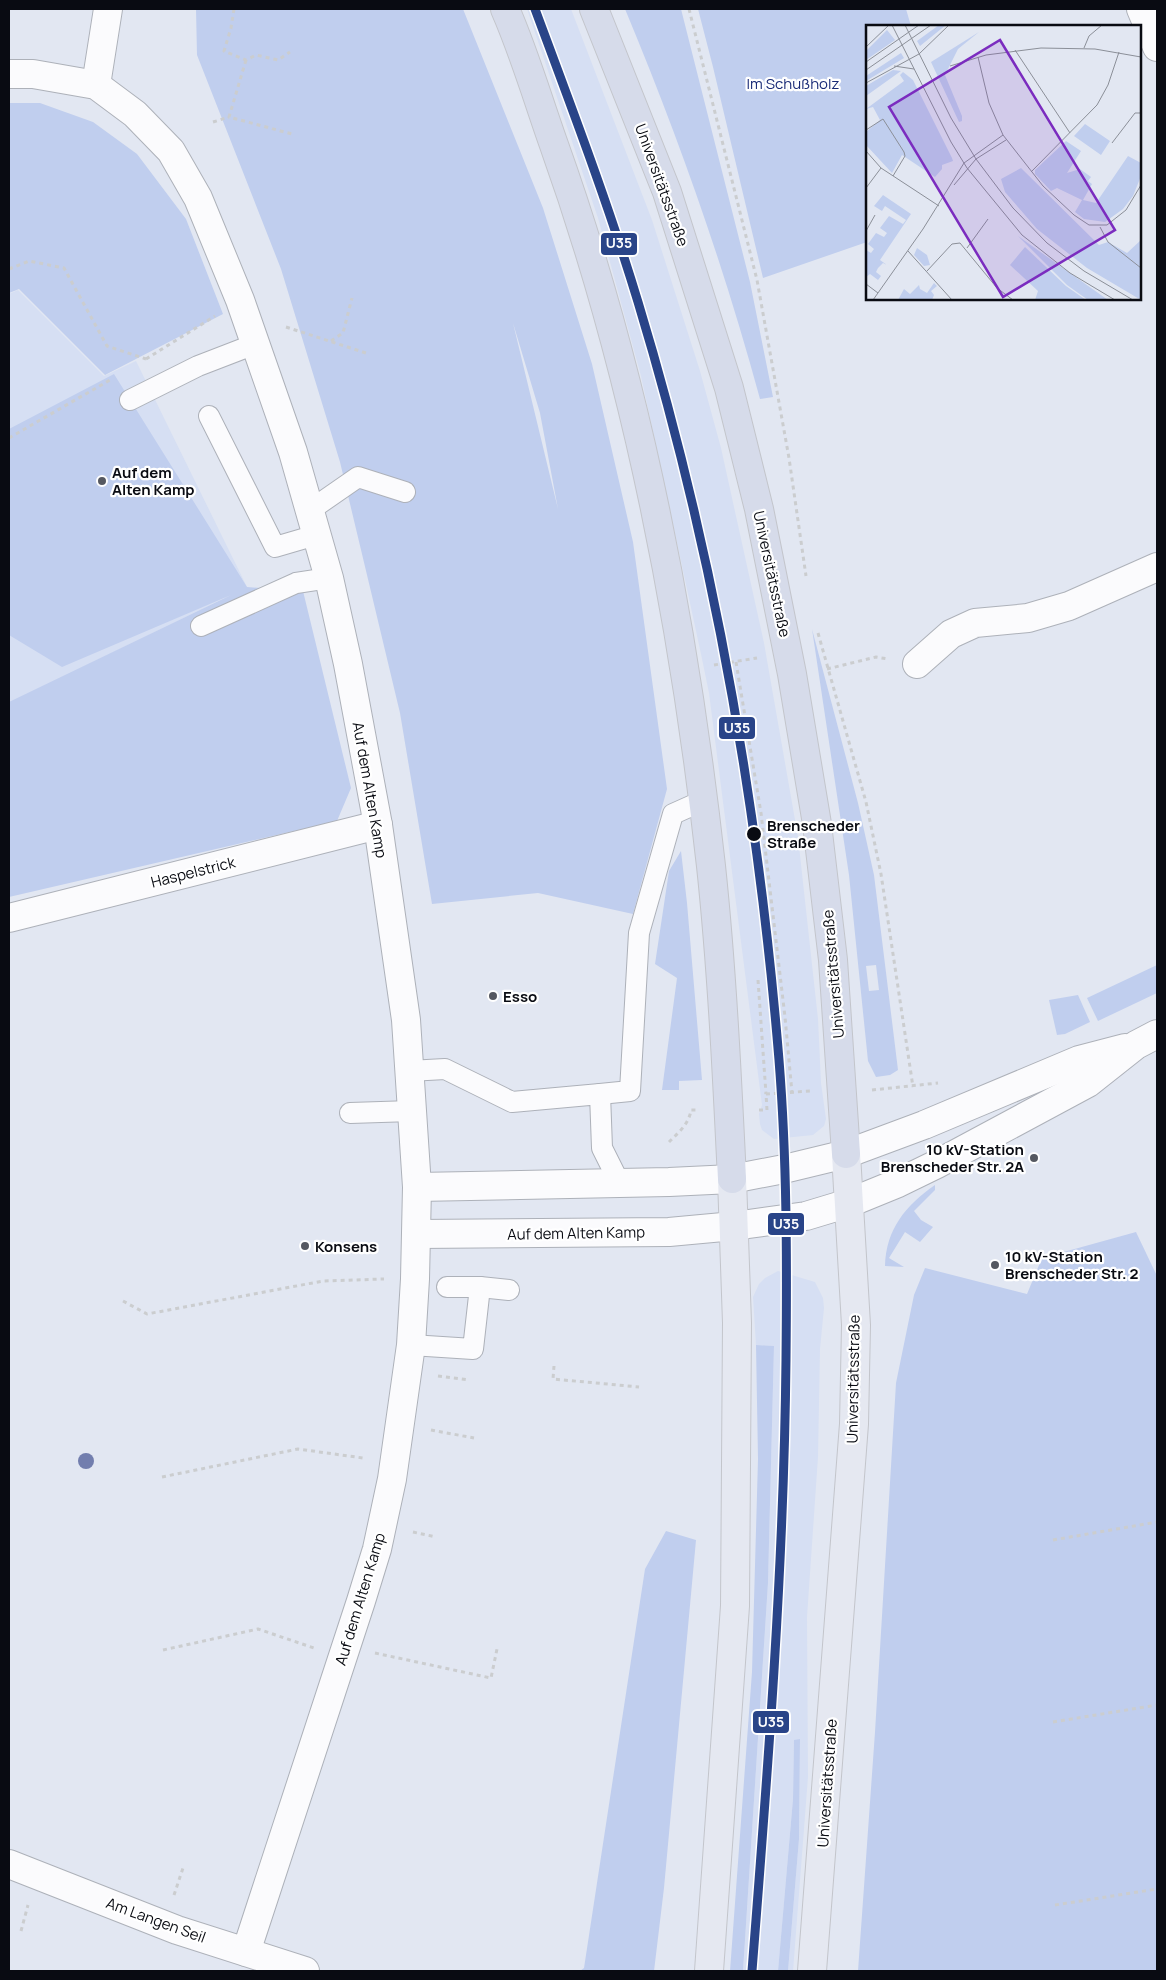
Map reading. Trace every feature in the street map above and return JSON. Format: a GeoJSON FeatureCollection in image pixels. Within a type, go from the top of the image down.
{"type":"FeatureCollection","features":[{"type":"Feature","properties":{"kind":"highway"},"geometry":{"type":"LineString","coordinates":[[505,9],[578,210],[602,292],[647,469],[679,631],[711,867],[719,961],[732,1179]]}},
{"type":"Feature","properties":{"kind":"highway","name":"Universitätsstraße"},"geometry":{"type":"LineString","coordinates":[[594,9],[667,192],[729,388],[758,509],[792,674],[817,824],[833,960],[846,1154]]}},
{"type":"Feature","properties":{"kind":"main road","name":"Universitätsstraße"},"geometry":{"type":"LineString","coordinates":[[812,1971],[854,1424],[856,1325],[846,1154]]}},
{"type":"Feature","properties":{"kind":"main road"},"geometry":{"type":"LineString","coordinates":[[708,1971],[735,1606],[737,1342],[732,1179]]}},
{"type":"Feature","properties":{"kind":"street"},"geometry":{"type":"LineString","coordinates":[[9,74],[33,74],[96,85],[108,9]]}},
{"type":"Feature","properties":{"kind":"street"},"geometry":{"type":"LineString","coordinates":[[1140,9],[1157,47]]}},
{"type":"Feature","properties":{"kind":"street","name":"Auf dem Alten Kamp"},"geometry":{"type":"LineString","coordinates":[[96,85],[135,114],[171,150],[198,198],[240,300],[293,452],[329,578],[348,664],[378,826],[406,1020],[417,1187],[416,1279],[410,1345],[394,1463],[377,1549],[246,1952]]}},
{"type":"Feature","properties":{"kind":"street"},"geometry":{"type":"LineString","coordinates":[[916,664],[951,634],[975,623],[1028,618],[1068,606],[1157,567]]}},
{"type":"Feature","properties":{"kind":"street","name":"Haspelstrick"},"geometry":{"type":"LineString","coordinates":[[9,918],[378,826]]}},
{"type":"Feature","properties":{"kind":"street"},"geometry":{"type":"LineString","coordinates":[[417,1187],[620,1184],[732,1179],[805,1165],[846,1154],[924,1125],[1079,1060],[1146,1040]]}},
{"type":"Feature","properties":{"kind":"street"},"geometry":{"type":"LineString","coordinates":[[734,1226],[806,1216],[849,1203],[898,1183],[1088,1083],[1146,1040]]}},
{"type":"Feature","properties":{"kind":"street","name":"Auf dem Alten Kamp"},"geometry":{"type":"LineString","coordinates":[[417,1234],[644,1233],[734,1226]]}},
{"type":"Feature","properties":{"kind":"street","name":"Am Langen Seil"},"geometry":{"type":"LineString","coordinates":[[9,1864],[177,1930],[305,1971]]}},
{"type":"Feature","properties":{"kind":"lane"},"geometry":{"type":"LineString","coordinates":[[130,400],[198,366],[255,344]]}},
{"type":"Feature","properties":{"kind":"lane"},"geometry":{"type":"LineString","coordinates":[[209,416],[275,547],[312,523],[358,478],[405,492]]}},
{"type":"Feature","properties":{"kind":"lane"},"geometry":{"type":"LineString","coordinates":[[201,626],[296,584],[329,578]]}},
{"type":"Feature","properties":{"kind":"lane"},"geometry":{"type":"LineString","coordinates":[[409,1071],[446,1070],[512,1102],[630,1091],[639,933],[673,814],[702,801]]}},
{"type":"Feature","properties":{"kind":"lane"},"geometry":{"type":"LineString","coordinates":[[600,1094],[602,1148],[620,1184]]}},
{"type":"Feature","properties":{"kind":"lane"},"geometry":{"type":"LineString","coordinates":[[350,1113],[412,1111]]}},
{"type":"Feature","properties":{"kind":"lane"},"geometry":{"type":"LineString","coordinates":[[410,1345],[473,1349],[480,1286]]}},
{"type":"Feature","properties":{"kind":"lane"},"geometry":{"type":"LineString","coordinates":[[448,1287],[480,1286],[509,1290]]}},
{"type":"Feature","properties":{"kind":"path"},"geometry":{"type":"LineString","coordinates":[[234,9],[224,51],[246,60]]}},
{"type":"Feature","properties":{"kind":"path"},"geometry":{"type":"LineString","coordinates":[[689,9],[757,280],[789,458],[807,584]]}},
{"type":"Feature","properties":{"kind":"path"},"geometry":{"type":"LineString","coordinates":[[229,117],[246,60],[256,55],[278,60],[290,52]]}},
{"type":"Feature","properties":{"kind":"path"},"geometry":{"type":"LineString","coordinates":[[213,122],[229,117],[292,134]]}},
{"type":"Feature","properties":{"kind":"path"},"geometry":{"type":"LineString","coordinates":[[9,269],[29,260],[64,268],[107,346],[146,359]]}},
{"type":"Feature","properties":{"kind":"path"},"geometry":{"type":"LineString","coordinates":[[330,341],[343,333],[352,298]]}},
{"type":"Feature","properties":{"kind":"path"},"geometry":{"type":"LineString","coordinates":[[138,364],[240,300]]}},
{"type":"Feature","properties":{"kind":"path"},"geometry":{"type":"LineString","coordinates":[[286,327],[366,353]]}},
{"type":"Feature","properties":{"kind":"path"},"geometry":{"type":"LineString","coordinates":[[9,438],[113,378],[130,400]]}},
{"type":"Feature","properties":{"kind":"path"},"geometry":{"type":"LineString","coordinates":[[766,1094],[810,1091],[842,1093],[913,1087],[881,874],[866,802],[815,624]]}},
{"type":"Feature","properties":{"kind":"path"},"geometry":{"type":"LineString","coordinates":[[714,666],[760,657]]}},
{"type":"Feature","properties":{"kind":"path"},"geometry":{"type":"LineString","coordinates":[[827,669],[876,657],[916,664]]}},
{"type":"Feature","properties":{"kind":"path"},"geometry":{"type":"LineString","coordinates":[[736,662],[762,813],[792,1093]]}},
{"type":"Feature","properties":{"kind":"path"},"geometry":{"type":"LineString","coordinates":[[669,1142],[681,1131],[690,1116],[691,1110],[767,1110],[758,980]]}},
{"type":"Feature","properties":{"kind":"path"},"geometry":{"type":"LineString","coordinates":[[124,1301],[148,1314],[323,1281],[416,1279]]}},
{"type":"Feature","properties":{"kind":"path"},"geometry":{"type":"LineString","coordinates":[[554,1366],[553,1379],[639,1387]]}},
{"type":"Feature","properties":{"kind":"path"},"geometry":{"type":"LineString","coordinates":[[438,1376],[468,1380]]}},
{"type":"Feature","properties":{"kind":"path"},"geometry":{"type":"LineString","coordinates":[[431,1430],[474,1438]]}},
{"type":"Feature","properties":{"kind":"path"},"geometry":{"type":"LineString","coordinates":[[162,1477],[298,1449],[394,1463]]}},
{"type":"Feature","properties":{"kind":"path"},"geometry":{"type":"LineString","coordinates":[[1053,1540],[1157,1522]]}},
{"type":"Feature","properties":{"kind":"path"},"geometry":{"type":"LineString","coordinates":[[412,1532],[436,1537]]}},
{"type":"Feature","properties":{"kind":"path"},"geometry":{"type":"LineString","coordinates":[[163,1650],[258,1629],[345,1651],[377,1654],[491,1678],[497,1649]]}},
{"type":"Feature","properties":{"kind":"path"},"geometry":{"type":"LineString","coordinates":[[1053,1722],[1157,1705]]}},
{"type":"Feature","properties":{"kind":"path"},"geometry":{"type":"LineString","coordinates":[[174,1896],[183,1868]]}},
{"type":"Feature","properties":{"kind":"path"},"geometry":{"type":"LineString","coordinates":[[1055,1905],[1157,1889]]}},
{"type":"Feature","properties":{"kind":"path"},"geometry":{"type":"LineString","coordinates":[[20,1930],[27,1907]]}},
{"type":"Feature","properties":{"kind":"shaded area"},"geometry":{"type":"Polygon","coordinates":[[[527,9],[571,9],[652,220],[700,371],[721,448],[764,643],[798,837],[818,1019],[821,1083],[826,1119],[824,1126],[813,1135],[774,1139],[762,1130],[760,1124],[759,1114],[762,1105],[709,693],[701,654],[641,376],[598,218],[527,9]]]}},
{"type":"Feature","properties":{"kind":"shaded area","name":"Auf dem Alten Kamp"},"geometry":{"type":"Polygon","coordinates":[[[18,290],[104,376],[136,361],[247,587],[9,703],[9,294],[18,290]]]}},
{"type":"Feature","properties":{"kind":"shaded area"},"geometry":{"type":"Polygon","coordinates":[[[778,1271],[815,1282],[823,1298],[824,1308],[820,1349],[818,1457],[807,1617],[808,1777],[793,1971],[788,1971],[799,1839],[800,1739],[794,1741],[793,1799],[778,1971],[743,1971],[768,1583],[774,1346],[756,1345],[753,1297],[759,1284],[765,1278],[778,1271]]]}},
{"type":"Feature","properties":{"kind":"green space"},"geometry":{"type":"Polygon","coordinates":[[[196,9],[463,9],[543,208],[592,364],[633,542],[667,789],[633,914],[538,893],[432,904],[400,713],[340,462],[281,269],[197,55],[196,9]],[[513,323],[558,509],[540,413],[513,323]]]}},
{"type":"Feature","properties":{"kind":"green space"},"geometry":{"type":"Polygon","coordinates":[[[625,9],[681,9],[750,282],[773,397],[760,399],[731,300],[699,202],[682,153],[625,9]]]}},
{"type":"Feature","properties":{"kind":"green space","name":"Im Schußholz"},"geometry":{"type":"Polygon","coordinates":[[[698,9],[906,9],[911,25],[866,25],[866,242],[763,278],[698,9]]]}},
{"type":"Feature","properties":{"kind":"green space"},"geometry":{"type":"Polygon","coordinates":[[[9,103],[40,103],[93,122],[137,154],[186,219],[223,314],[105,375],[19,289],[9,293],[9,103]]]}},
{"type":"Feature","properties":{"kind":"green space"},"geometry":{"type":"Polygon","coordinates":[[[114,374],[247,587],[303,591],[351,788],[337,821],[9,897],[9,702],[231,595],[62,667],[9,635],[9,429],[114,374]]]}},
{"type":"Feature","properties":{"kind":"green space"},"geometry":{"type":"Polygon","coordinates":[[[812,629],[858,803],[874,875],[898,1070],[890,1075],[876,1077],[868,1061],[849,875],[812,629]],[[876,965],[866,966],[869,991],[879,990],[876,965]]]}},
{"type":"Feature","properties":{"kind":"green space"},"geometry":{"type":"Polygon","coordinates":[[[681,851],[702,1080],[679,1081],[679,1090],[662,1090],[677,978],[655,964],[669,871],[681,851]]]}},
{"type":"Feature","properties":{"kind":"green space"},"geometry":{"type":"Polygon","coordinates":[[[1157,965],[1157,993],[1098,1021],[1087,998],[1157,965]]]}},
{"type":"Feature","properties":{"kind":"green space"},"geometry":{"type":"Polygon","coordinates":[[[1078,995],[1090,1022],[1065,1034],[1057,1035],[1049,1000],[1078,995]]]}},
{"type":"Feature","properties":{"kind":"green space"},"geometry":{"type":"Polygon","coordinates":[[[935,1185],[935,1190],[914,1211],[921,1220],[933,1227],[920,1242],[905,1232],[889,1258],[904,1267],[885,1266],[889,1241],[899,1219],[915,1201],[935,1185]]]}},
{"type":"Feature","properties":{"kind":"green space"},"geometry":{"type":"Polygon","coordinates":[[[1136,1232],[1157,1276],[1157,1971],[858,1971],[875,1732],[896,1383],[914,1295],[925,1268],[1027,1294],[1042,1258],[1136,1232]]]}},
{"type":"Feature","properties":{"kind":"green space"},"geometry":{"type":"Polygon","coordinates":[[[756,1345],[774,1346],[768,1583],[743,1971],[730,1971],[752,1672],[758,1459],[756,1345]]]}},
{"type":"Feature","properties":{"kind":"green space"},"geometry":{"type":"Polygon","coordinates":[[[666,1531],[696,1540],[664,1888],[654,1971],[580,1971],[584,1968],[645,1569],[666,1531]]]}},
{"type":"Feature","properties":{"kind":"green space"},"geometry":{"type":"Polygon","coordinates":[[[800,1739],[799,1839],[788,1971],[778,1971],[793,1799],[794,1740],[800,1739]]]}},
{"type":"Feature","properties":{"kind":"transit line","name":"U35"},"geometry":{"type":"LineString","coordinates":[[535,9],[589,155],[638,302],[689,488],[729,677],[759,868],[770,964],[784,1135],[786,1248],[785,1436],[779,1589],[752,1971]]}},
{"type":"Feature","properties":{"kind":"place","name":"Auf dem Alten Kamp"},"geometry":{"type":"Point","coordinates":[102,481]}},
{"type":"Feature","properties":{"kind":"place","name":"Brenscheder Straße"},"geometry":{"type":"Point","coordinates":[754,834]}},
{"type":"Feature","properties":{"kind":"place","name":"Esso"},"geometry":{"type":"Point","coordinates":[493,996]}},
{"type":"Feature","properties":{"kind":"place","name":"10 kV-Station Brenscheder Str. 2A"},"geometry":{"type":"Point","coordinates":[1034,1158]}},
{"type":"Feature","properties":{"kind":"place","name":"Konsens"},"geometry":{"type":"Point","coordinates":[305,1246]}},
{"type":"Feature","properties":{"kind":"place","name":"10 kV-Station Brenscheder Str. 2"},"geometry":{"type":"Point","coordinates":[995,1265]}}]}
